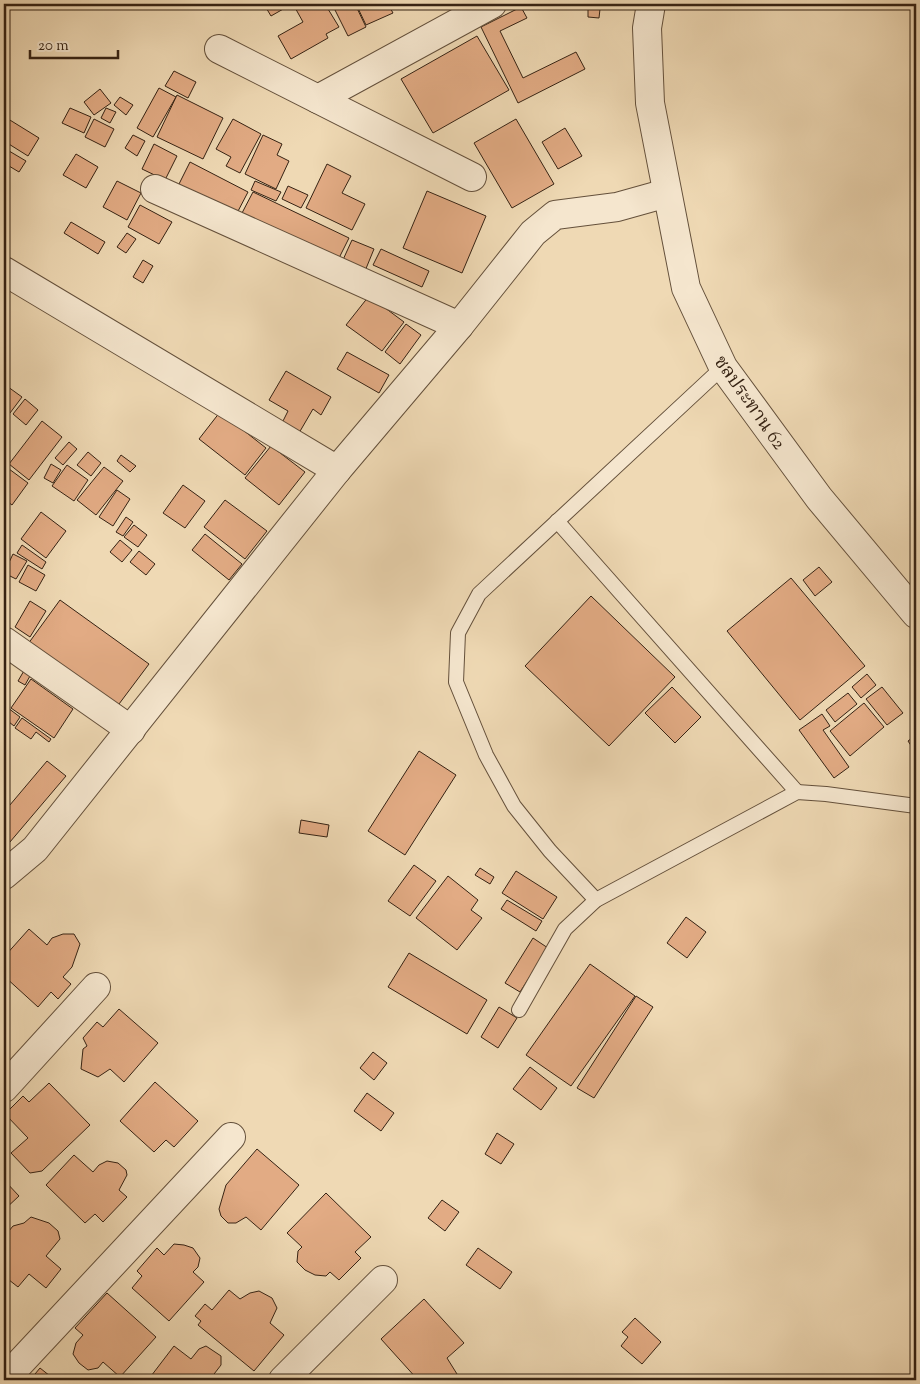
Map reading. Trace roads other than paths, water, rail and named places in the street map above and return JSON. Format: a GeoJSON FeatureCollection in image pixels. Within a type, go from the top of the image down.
{"type":"FeatureCollection","features":[{"type":"Feature","properties":{"kind":"street"},"geometry":{"type":"LineString","coordinates":[[318,99],[492,4]]}},
{"type":"Feature","properties":{"kind":"street","name":"ชลประทาน 62"},"geometry":{"type":"LineString","coordinates":[[651,4],[647,28],[650,102],[686,288],[723,367],[819,498],[916,614]]}},
{"type":"Feature","properties":{"kind":"street"},"geometry":{"type":"LineString","coordinates":[[218,49],[472,177]]}},
{"type":"Feature","properties":{"kind":"street"},"geometry":{"type":"LineString","coordinates":[[155,189],[459,326]]}},
{"type":"Feature","properties":{"kind":"street"},"geometry":{"type":"LineString","coordinates":[[4,875],[35,849],[337,470],[459,326],[533,233],[555,215],[617,206],[667,193]]}},
{"type":"Feature","properties":{"kind":"street"},"geometry":{"type":"LineString","coordinates":[[4,272],[337,470]]}},
{"type":"Feature","properties":{"kind":"street"},"geometry":{"type":"LineString","coordinates":[[4,641],[131,730]]}},
{"type":"Feature","properties":{"kind":"street"},"geometry":{"type":"LineString","coordinates":[[4,1088],[96,987]]}},
{"type":"Feature","properties":{"kind":"street"},"geometry":{"type":"LineString","coordinates":[[4,1380],[231,1137]]}},
{"type":"Feature","properties":{"kind":"street"},"geometry":{"type":"LineString","coordinates":[[293,1378],[383,1280]]}},
{"type":"Feature","properties":{"kind":"lane"},"geometry":{"type":"LineString","coordinates":[[596,900],[550,851],[514,806],[486,755],[456,682],[458,633],[479,594],[723,367]]}},
{"type":"Feature","properties":{"kind":"lane"},"geometry":{"type":"LineString","coordinates":[[557,521],[797,792]]}},
{"type":"Feature","properties":{"kind":"lane"},"geometry":{"type":"LineString","coordinates":[[518,1010],[565,929],[596,900],[797,792],[916,806]]}}]}
